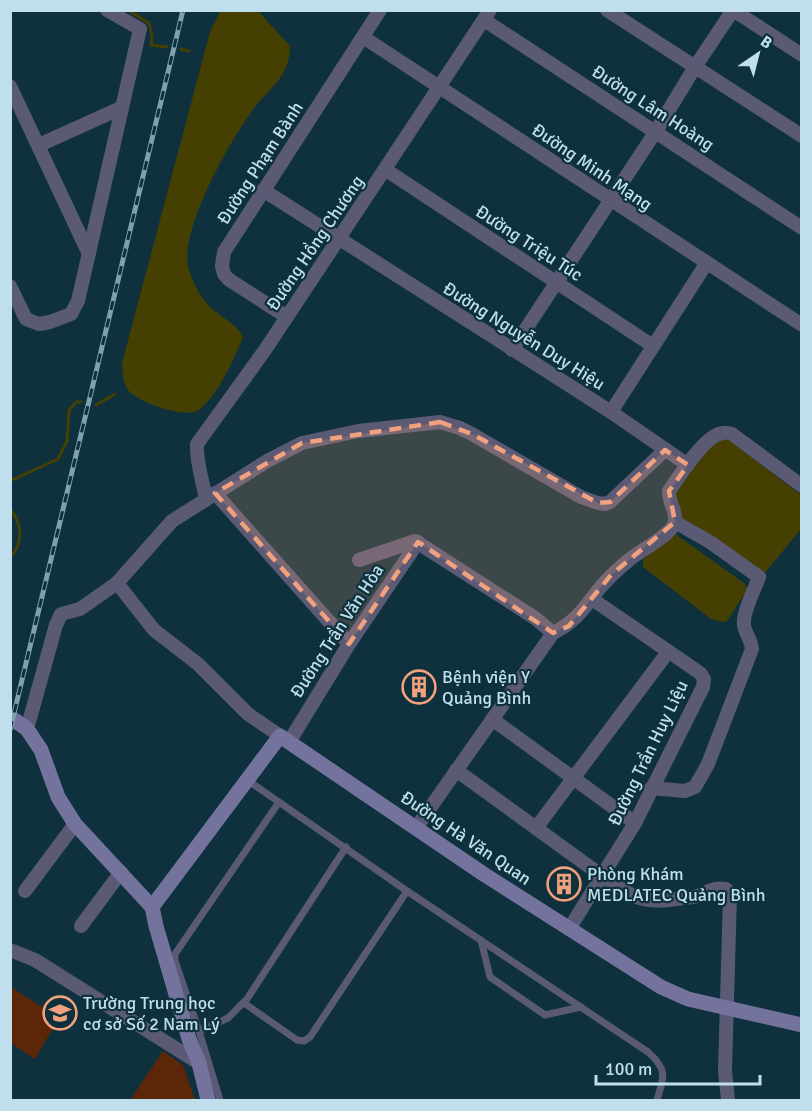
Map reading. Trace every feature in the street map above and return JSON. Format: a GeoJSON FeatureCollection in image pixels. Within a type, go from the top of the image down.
{"type":"FeatureCollection","features":[{"type":"Feature","properties":{"kind":"street"},"geometry":{"type":"LineString","coordinates":[[10,286],[26,319],[39,324],[71,314],[78,300],[140,29],[106,10]]}},
{"type":"Feature","properties":{"kind":"street","name":"Đường Phạm Bành"},"geometry":{"type":"LineString","coordinates":[[287,317],[228,279],[222,266],[224,252],[380,10]]}},
{"type":"Feature","properties":{"kind":"street"},"geometry":{"type":"LineString","coordinates":[[607,10],[801,136]]}},
{"type":"Feature","properties":{"kind":"street"},"geometry":{"type":"LineString","coordinates":[[512,350],[733,10],[801,55]]}},
{"type":"Feature","properties":{"kind":"street","name":"Đường Hồng Chương"},"geometry":{"type":"LineString","coordinates":[[211,497],[196,460],[197,444],[287,317],[487,15]]}},
{"type":"Feature","properties":{"kind":"street","name":"Đường Lâm Hoàng"},"geometry":{"type":"LineString","coordinates":[[487,15],[801,228]]}},
{"type":"Feature","properties":{"kind":"street","name":"Đường Minh Mạng"},"geometry":{"type":"LineString","coordinates":[[363,38],[706,264],[800,322]]}},
{"type":"Feature","properties":{"kind":"street"},"geometry":{"type":"LineString","coordinates":[[10,86],[17,114],[39,145],[90,254]]}},
{"type":"Feature","properties":{"kind":"street"},"geometry":{"type":"LineString","coordinates":[[39,145],[121,108]]}},
{"type":"Feature","properties":{"kind":"street","name":"Đường Triệu Túc"},"geometry":{"type":"LineString","coordinates":[[386,170],[653,346]]}},
{"type":"Feature","properties":{"kind":"street","name":"Đường Nguyễn Duy Hiệu"},"geometry":{"type":"LineString","coordinates":[[263,190],[610,412],[688,465]]}},
{"type":"Feature","properties":{"kind":"street"},"geometry":{"type":"LineString","coordinates":[[610,412],[706,264]]}},
{"type":"Feature","properties":{"kind":"street"},"geometry":{"type":"LineString","coordinates":[[27,729],[61,614],[65,611],[80,609],[117,583],[172,521],[276,456],[302,443],[358,431],[440,422],[460,428],[581,497],[605,504],[610,502],[664,450]]}},
{"type":"Feature","properties":{"kind":"street"},"geometry":{"type":"LineString","coordinates":[[416,828],[554,633],[569,626],[611,575],[671,530],[675,522],[668,499],[669,491],[713,436],[722,432],[732,434],[801,486]]}},
{"type":"Feature","properties":{"kind":"street"},"geometry":{"type":"LineString","coordinates":[[211,497],[349,644]]}},
{"type":"Feature","properties":{"kind":"street"},"geometry":{"type":"LineString","coordinates":[[651,788],[685,791],[695,787],[708,764],[752,649],[744,626],[746,612],[759,577],[710,542],[675,522]]}},
{"type":"Feature","properties":{"kind":"street"},"geometry":{"type":"LineString","coordinates":[[359,560],[410,541],[418,542],[535,618],[554,633]]}},
{"type":"Feature","properties":{"kind":"street","name":"Đường Trần Văn Hòa"},"geometry":{"type":"LineString","coordinates":[[152,907],[247,780],[284,739],[418,542]]}},
{"type":"Feature","properties":{"kind":"street"},"geometry":{"type":"LineString","coordinates":[[117,583],[154,630],[198,664],[248,714],[284,739]]}},
{"type":"Feature","properties":{"kind":"street","name":"Đường Trần Huy Liệu"},"geometry":{"type":"LineString","coordinates":[[569,928],[635,823],[705,679],[592,599]]}},
{"type":"Feature","properties":{"kind":"street"},"geometry":{"type":"LineString","coordinates":[[536,828],[668,652]]}},
{"type":"Feature","properties":{"kind":"street"},"geometry":{"type":"LineString","coordinates":[[10,717],[27,729],[41,750],[58,797],[75,824],[152,907],[189,1040],[199,1063],[208,1101]]}},
{"type":"Feature","properties":{"kind":"street"},"geometry":{"type":"LineString","coordinates":[[492,719],[635,823]]}},
{"type":"Feature","properties":{"kind":"street","name":"Đường Hà Văn Quan"},"geometry":{"type":"LineString","coordinates":[[284,739],[416,828],[661,987],[688,999],[801,1025]]}},
{"type":"Feature","properties":{"kind":"street"},"geometry":{"type":"LineString","coordinates":[[456,770],[602,876],[645,901],[695,897],[716,888],[726,889],[730,895],[725,1071],[728,1101]]}},
{"type":"Feature","properties":{"kind":"street"},"geometry":{"type":"LineString","coordinates":[[25,891],[75,824]]}},
{"type":"Feature","properties":{"kind":"street"},"geometry":{"type":"LineString","coordinates":[[81,926],[121,872]]}},
{"type":"Feature","properties":{"kind":"street"},"geometry":{"type":"LineString","coordinates":[[10,950],[35,960],[199,1063]]}},
{"type":"Feature","properties":{"kind":"lane"},"geometry":{"type":"LineString","coordinates":[[247,780],[407,891],[648,1052],[662,1065],[664,1078],[657,1101]]}},
{"type":"Feature","properties":{"kind":"lane"},"geometry":{"type":"LineString","coordinates":[[220,1101],[175,954],[279,802]]}},
{"type":"Feature","properties":{"kind":"lane"},"geometry":{"type":"LineString","coordinates":[[199,1031],[228,1018],[244,1003],[346,847]]}},
{"type":"Feature","properties":{"kind":"lane"},"geometry":{"type":"LineString","coordinates":[[244,1003],[297,1040],[304,1041],[310,1037],[407,891]]}},
{"type":"Feature","properties":{"kind":"lane"},"geometry":{"type":"LineString","coordinates":[[481,940],[490,977],[545,1015],[581,1007]]}},
{"type":"Feature","properties":{"kind":"highlighted area"},"geometry":{"type":"Polygon","coordinates":[[[440,422],[472,434],[598,503],[610,502],[665,450],[688,465],[669,491],[675,522],[611,575],[569,626],[553,633],[418,542],[349,644],[215,493],[302,443],[440,422]]]}},
{"type":"Feature","properties":{"kind":"shaded area"},"geometry":{"type":"Polygon","coordinates":[[[221,10],[258,11],[290,46],[289,57],[282,74],[252,111],[219,165],[198,211],[191,233],[188,253],[189,270],[197,289],[209,306],[232,324],[243,337],[218,388],[204,405],[190,413],[161,408],[133,395],[125,383],[122,363],[210,32],[221,10]]]}},
{"type":"Feature","properties":{"kind":"shaded area"},"geometry":{"type":"Polygon","coordinates":[[[722,439],[729,440],[801,495],[801,529],[764,574],[677,516],[671,499],[699,456],[722,439]]]}},
{"type":"Feature","properties":{"kind":"shaded area"},"geometry":{"type":"Polygon","coordinates":[[[674,533],[745,584],[747,588],[745,593],[727,621],[711,619],[643,567],[643,559],[674,533]]]}},
{"type":"Feature","properties":{"kind":"shaded area"},"geometry":{"type":"Polygon","coordinates":[[[11,987],[59,1018],[35,1059],[11,1043],[11,987]]]}},
{"type":"Feature","properties":{"kind":"shaded area"},"geometry":{"type":"Polygon","coordinates":[[[163,1051],[183,1065],[195,1100],[130,1100],[163,1051]]]}},
{"type":"Feature","properties":{"kind":"waterway"},"geometry":{"type":"LineString","coordinates":[[128,10],[149,23],[151,45],[167,47]]}},
{"type":"Feature","properties":{"kind":"waterway"},"geometry":{"type":"LineString","coordinates":[[181,49],[189,51]]}},
{"type":"Feature","properties":{"kind":"waterway"},"geometry":{"type":"LineString","coordinates":[[96,405],[115,394]]}},
{"type":"Feature","properties":{"kind":"waterway"},"geometry":{"type":"LineString","coordinates":[[10,481],[58,459],[67,441],[69,410],[76,402],[81,402]]}},
{"type":"Feature","properties":{"kind":"waterway"},"geometry":{"type":"LineString","coordinates":[[10,509],[17,521],[20,533],[18,546],[10,557]]}},
{"type":"Feature","properties":{"kind":"railway"},"geometry":{"type":"LineString","coordinates":[[10,730],[183,10]]}},
{"type":"Feature","properties":{"kind":"place","name":"Bệnh viện Y Quảng Bình"},"geometry":{"type":"Point","coordinates":[419,687]}},
{"type":"Feature","properties":{"kind":"place","name":"Phòng Khám MEDLATEC Quảng Bình"},"geometry":{"type":"Point","coordinates":[564,884]}},
{"type":"Feature","properties":{"kind":"place","name":"Trường Trung học cơ sở Số 2 Nam Lý"},"geometry":{"type":"Point","coordinates":[60,1013]}}]}
